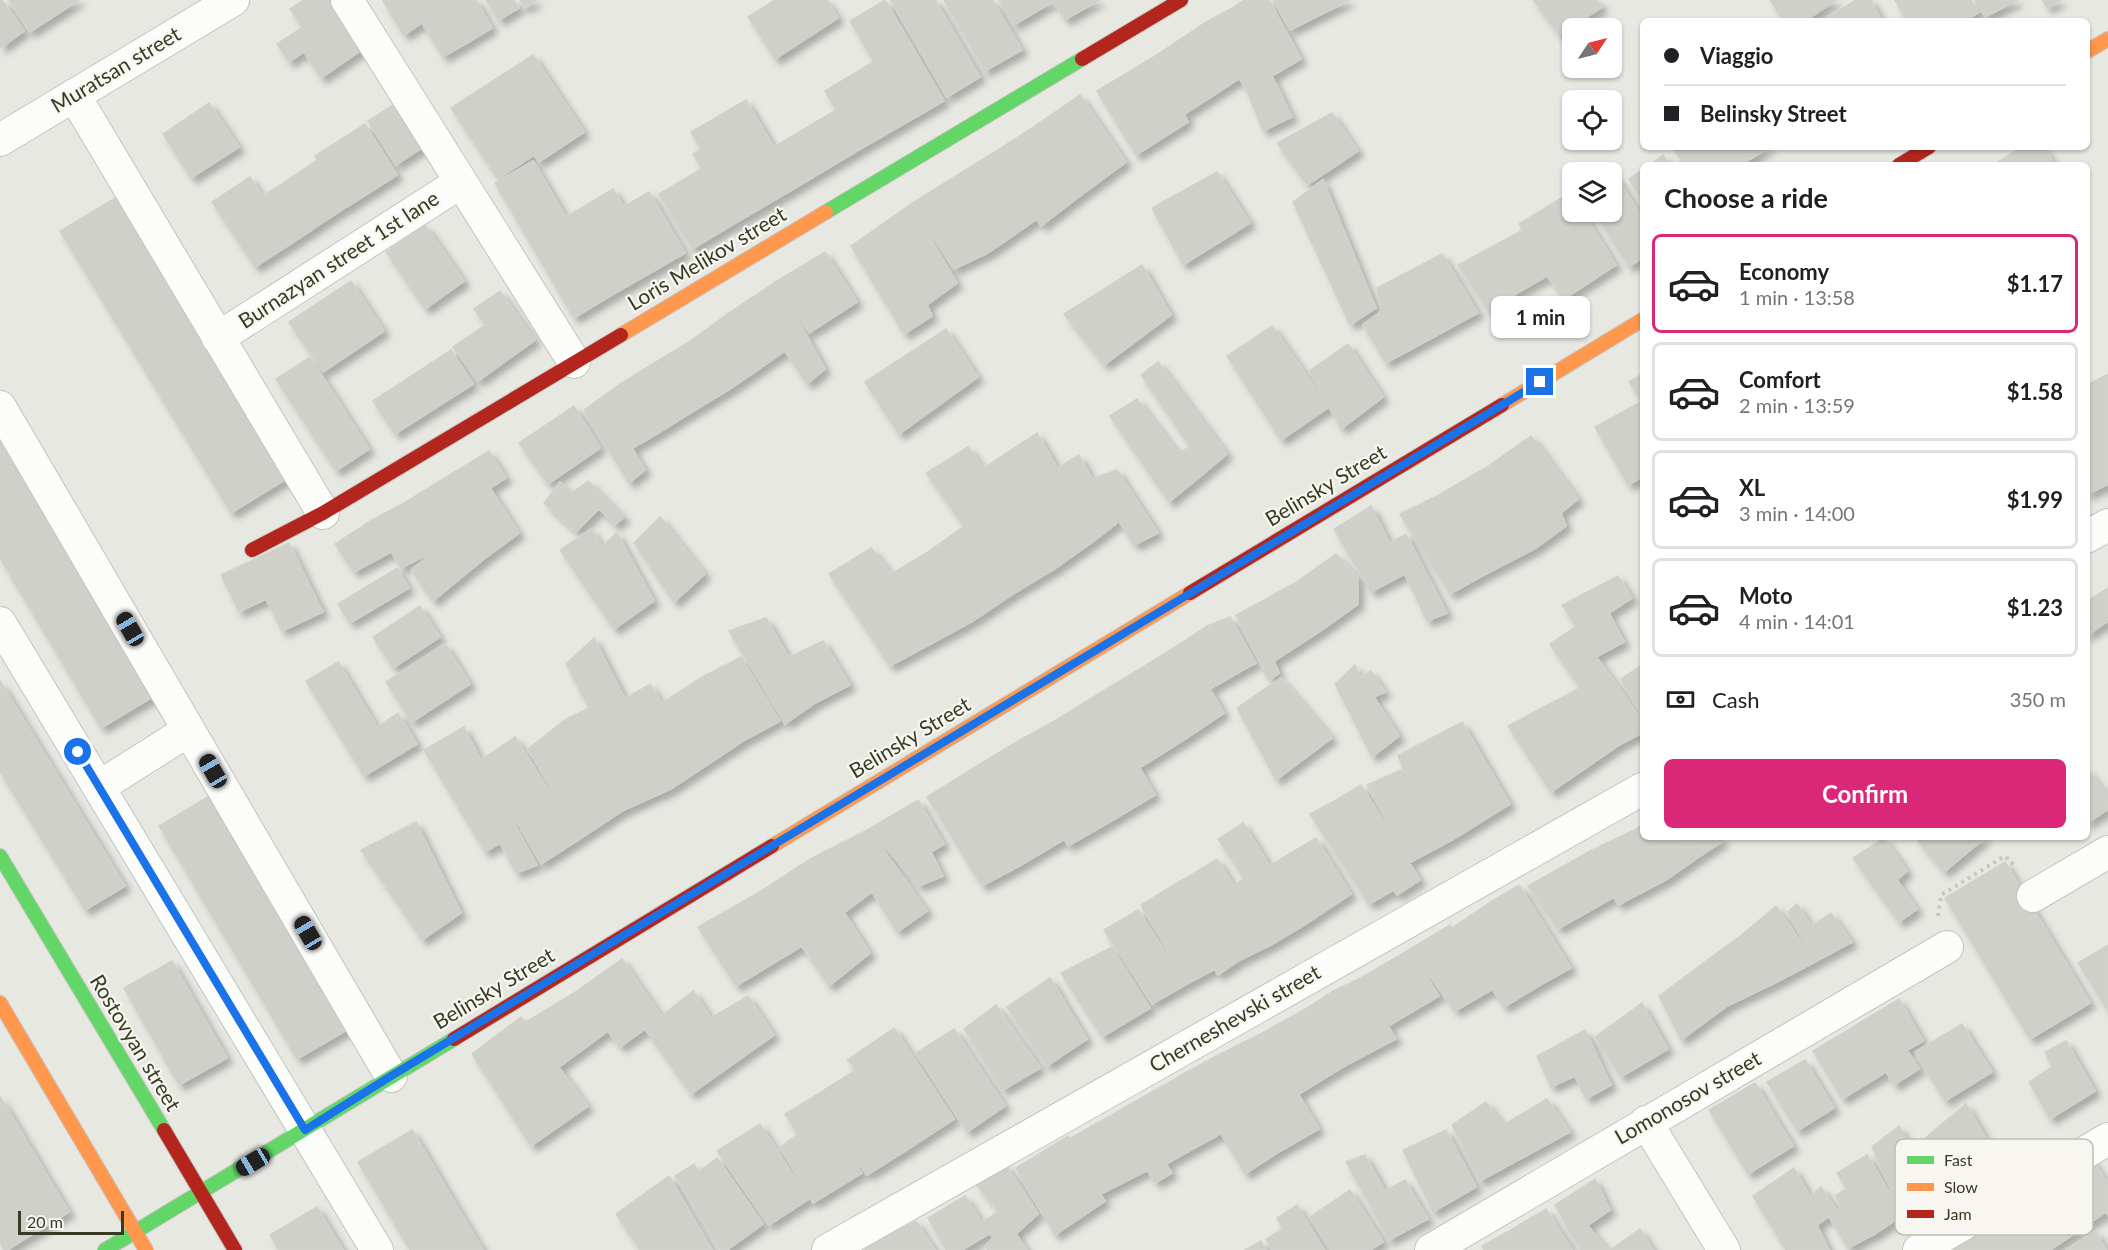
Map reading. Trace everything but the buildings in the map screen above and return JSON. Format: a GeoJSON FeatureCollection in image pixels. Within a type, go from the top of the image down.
{"type":"FeatureCollection","features":[{"type":"Feature","properties":{"kind":"main road","name":"Loris Melikov street"},"geometry":{"type":"LineString","coordinates":[[252,550],[322,513],[1181,0]]}},
{"type":"Feature","properties":{"kind":"main road"},"geometry":{"type":"LineString","coordinates":[[2090,50],[2108,39]]}},
{"type":"Feature","properties":{"kind":"main road"},"geometry":{"type":"LineString","coordinates":[[1904,162],[1924,150]]}},
{"type":"Feature","properties":{"kind":"main road","name":"Belinsky Street"},"geometry":{"type":"LineString","coordinates":[[105,1250],[1640,321]]}},
{"type":"Feature","properties":{"kind":"main road","name":"Rostovyan street"},"geometry":{"type":"LineString","coordinates":[[0,856],[235,1250]]}},
{"type":"Feature","properties":{"kind":"main road"},"geometry":{"type":"LineString","coordinates":[[0,1003],[146,1250]]}},
{"type":"Feature","properties":{"kind":"street","name":"Muratsan street"},"geometry":{"type":"LineString","coordinates":[[0,140],[232,0]]}},
{"type":"Feature","properties":{"kind":"street","name":"Burnazyan street 1st lane"},"geometry":{"type":"LineString","coordinates":[[347,0],[574,362]]}},
{"type":"Feature","properties":{"kind":"street"},"geometry":{"type":"LineString","coordinates":[[74,95],[322,513]]}},
{"type":"Feature","properties":{"kind":"street","name":"Burnazyan street 1st lane"},"geometry":{"type":"LineString","coordinates":[[218,338],[461,182]]}},
{"type":"Feature","properties":{"kind":"street"},"geometry":{"type":"LineString","coordinates":[[0,407],[391,1076]]}},
{"type":"Feature","properties":{"kind":"street"},"geometry":{"type":"LineString","coordinates":[[2090,535],[2108,525]]}},
{"type":"Feature","properties":{"kind":"street"},"geometry":{"type":"LineString","coordinates":[[0,623],[377,1250]]}},
{"type":"Feature","properties":{"kind":"street"},"geometry":{"type":"LineString","coordinates":[[99,787],[189,730]]}},
{"type":"Feature","properties":{"kind":"street","name":"Cherneshevski street"},"geometry":{"type":"LineString","coordinates":[[828,1250],[1640,790]]}},
{"type":"Feature","properties":{"kind":"street"},"geometry":{"type":"LineString","coordinates":[[2037,893],[2108,852]]}},
{"type":"Feature","properties":{"kind":"street","name":"Lomonosov street"},"geometry":{"type":"LineString","coordinates":[[1431,1250],[1940,951]]}},
{"type":"Feature","properties":{"kind":"street"},"geometry":{"type":"LineString","coordinates":[[1646,1122],[1724,1250]]}},
{"type":"Feature","properties":{"kind":"street"},"geometry":{"type":"LineString","coordinates":[[2093,1148],[2108,1139]]}},
{"type":"Feature","properties":{"kind":"street"},"geometry":{"type":"LineString","coordinates":[[1919,1250],[1945,1235]]}},
{"type":"Feature","properties":{"kind":"path"},"geometry":{"type":"LineString","coordinates":[[1940,951],[1941,895],[2005,856],[2037,893]]}},
{"type":"Feature","properties":{"kind":"traffic: fast"},"geometry":{"type":"LineString","coordinates":[[826,212],[1082,59]]}},
{"type":"Feature","properties":{"kind":"traffic: fast"},"geometry":{"type":"LineString","coordinates":[[0,856],[164,1130]]}},
{"type":"Feature","properties":{"kind":"traffic: fast"},"geometry":{"type":"LineString","coordinates":[[105,1250],[454,1039]]}},
{"type":"Feature","properties":{"kind":"traffic: slow"},"geometry":{"type":"LineString","coordinates":[[2090,50],[2108,39]]}},
{"type":"Feature","properties":{"kind":"traffic: slow"},"geometry":{"type":"LineString","coordinates":[[621,335],[826,212]]}},
{"type":"Feature","properties":{"kind":"traffic: slow"},"geometry":{"type":"LineString","coordinates":[[1502,405],[1640,321]]}},
{"type":"Feature","properties":{"kind":"traffic: slow"},"geometry":{"type":"LineString","coordinates":[[772,846],[1190,593]]}},
{"type":"Feature","properties":{"kind":"traffic: slow"},"geometry":{"type":"LineString","coordinates":[[0,1003],[146,1250]]}},
{"type":"Feature","properties":{"kind":"traffic: jam"},"geometry":{"type":"LineString","coordinates":[[1082,59],[1181,0]]}},
{"type":"Feature","properties":{"kind":"traffic: jam"},"geometry":{"type":"LineString","coordinates":[[1904,162],[1924,150]]}},
{"type":"Feature","properties":{"kind":"traffic: jam"},"geometry":{"type":"LineString","coordinates":[[252,550],[323,513],[621,335]]}},
{"type":"Feature","properties":{"kind":"traffic: jam"},"geometry":{"type":"LineString","coordinates":[[1190,593],[1502,405]]}},
{"type":"Feature","properties":{"kind":"traffic: jam"},"geometry":{"type":"LineString","coordinates":[[454,1039],[772,846]]}},
{"type":"Feature","properties":{"kind":"traffic: jam"},"geometry":{"type":"LineString","coordinates":[[164,1130],[235,1250]]}},
{"type":"Feature","properties":{"kind":"route"},"geometry":{"type":"LineString","coordinates":[[78,752],[305,1130],[1540,382]]}}]}
